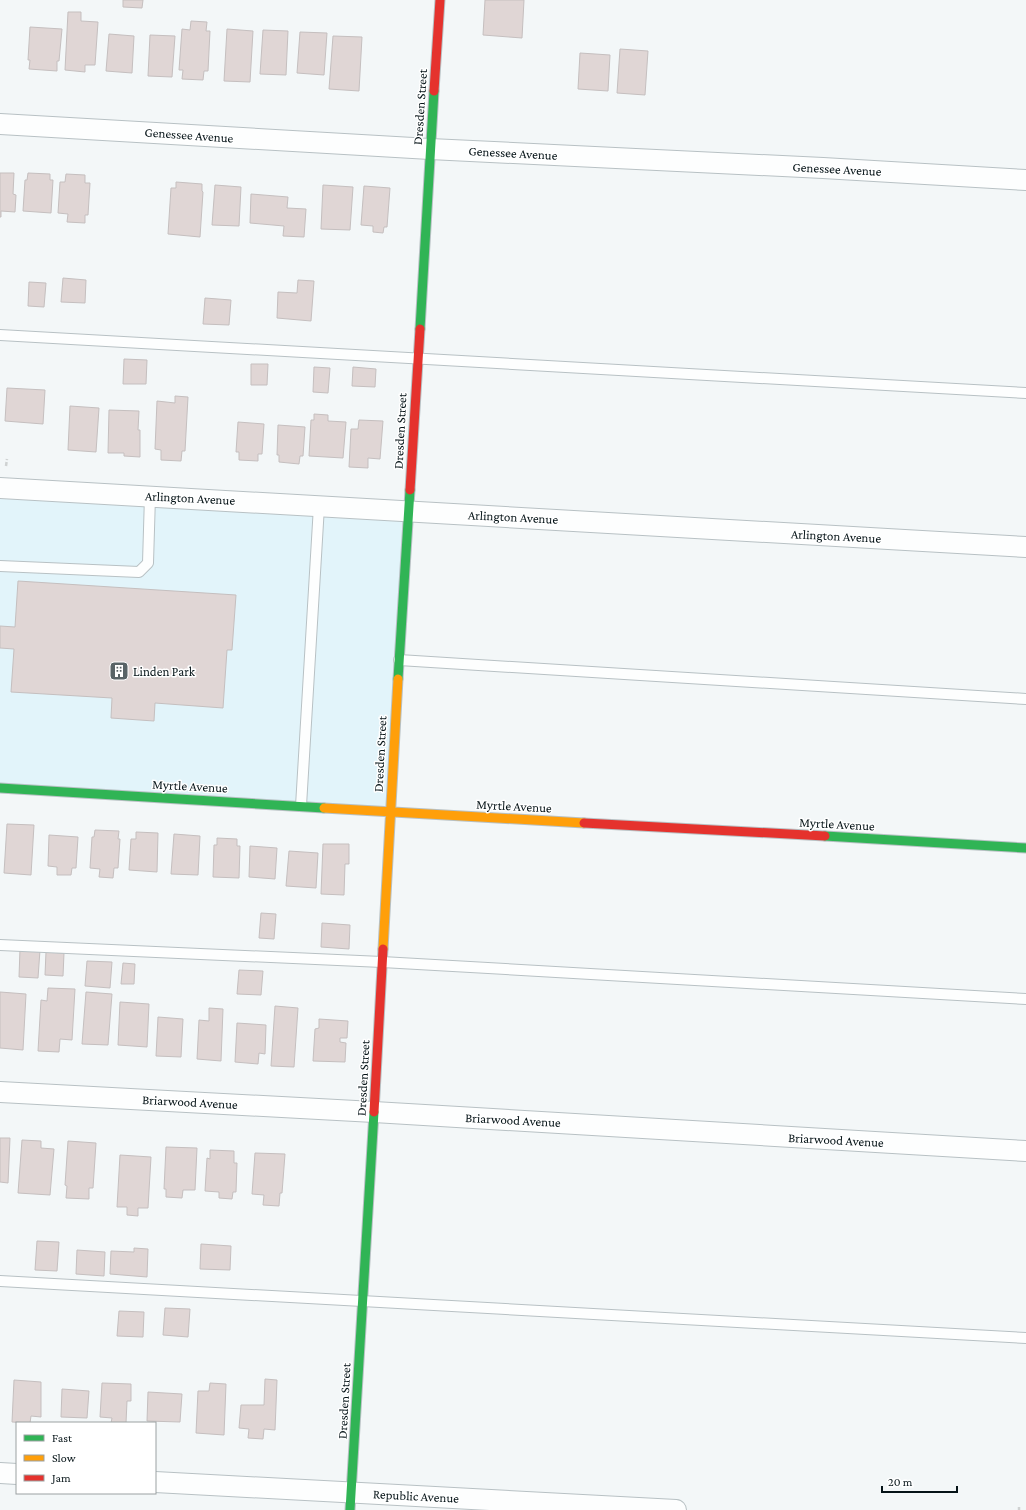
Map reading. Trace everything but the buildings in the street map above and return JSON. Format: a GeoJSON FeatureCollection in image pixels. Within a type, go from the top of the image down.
{"type":"FeatureCollection","features":[{"type":"Feature","properties":{"kind":"street","name":"Dresden Street"},"geometry":{"type":"LineString","coordinates":[[351,1501],[399,660],[440,0]]}},
{"type":"Feature","properties":{"kind":"street","name":"Genessee Avenue"},"geometry":{"type":"LineString","coordinates":[[0,124],[430,149],[823,168],[1026,180]]}},
{"type":"Feature","properties":{"kind":"street","name":"Arlington Avenue"},"geometry":{"type":"LineString","coordinates":[[0,488],[1026,547]]}},
{"type":"Feature","properties":{"kind":"street","name":"Myrtle Avenue"},"geometry":{"type":"LineString","coordinates":[[0,788],[1026,848]]}},
{"type":"Feature","properties":{"kind":"street","name":"Briarwood Avenue"},"geometry":{"type":"LineString","coordinates":[[0,1092],[374,1112],[1026,1151]]}},
{"type":"Feature","properties":{"kind":"street"},"geometry":{"type":"LineString","coordinates":[[0,1473],[16,1474]]}},
{"type":"Feature","properties":{"kind":"street","name":"Republic Avenue"},"geometry":{"type":"LineString","coordinates":[[156,1482],[351,1501],[676,1510]]}},
{"type":"Feature","properties":{"kind":"lane"},"geometry":{"type":"LineString","coordinates":[[0,335],[1026,393]]}},
{"type":"Feature","properties":{"kind":"lane"},"geometry":{"type":"LineString","coordinates":[[0,566],[139,572],[148,563],[150,496]]}},
{"type":"Feature","properties":{"kind":"lane"},"geometry":{"type":"LineString","coordinates":[[301,806],[319,506]]}},
{"type":"Feature","properties":{"kind":"lane"},"geometry":{"type":"LineString","coordinates":[[399,660],[1026,699]]}},
{"type":"Feature","properties":{"kind":"lane"},"geometry":{"type":"LineString","coordinates":[[0,945],[382,962],[1026,999]]}},
{"type":"Feature","properties":{"kind":"lane"},"geometry":{"type":"LineString","coordinates":[[0,1281],[1026,1338]]}},
{"type":"Feature","properties":{"kind":"shaded area"},"geometry":{"type":"Polygon","coordinates":[[[0,480],[408,506],[392,814],[0,788],[0,480]]]}},
{"type":"Feature","properties":{"kind":"traffic: fast"},"geometry":{"type":"LineString","coordinates":[[420,329],[434,91]]}},
{"type":"Feature","properties":{"kind":"traffic: fast"},"geometry":{"type":"LineString","coordinates":[[398,679],[410,490]]}},
{"type":"Feature","properties":{"kind":"traffic: fast"},"geometry":{"type":"LineString","coordinates":[[0,788],[324,808]]}},
{"type":"Feature","properties":{"kind":"traffic: fast"},"geometry":{"type":"LineString","coordinates":[[825,836],[1026,848]]}},
{"type":"Feature","properties":{"kind":"traffic: fast"},"geometry":{"type":"LineString","coordinates":[[350,1510],[374,1112]]}},
{"type":"Feature","properties":{"kind":"traffic: slow"},"geometry":{"type":"LineString","coordinates":[[383,949],[398,679]]}},
{"type":"Feature","properties":{"kind":"traffic: slow"},"geometry":{"type":"LineString","coordinates":[[324,808],[584,823]]}},
{"type":"Feature","properties":{"kind":"traffic: jam"},"geometry":{"type":"LineString","coordinates":[[434,91],[440,0]]}},
{"type":"Feature","properties":{"kind":"traffic: jam"},"geometry":{"type":"LineString","coordinates":[[410,490],[420,329]]}},
{"type":"Feature","properties":{"kind":"traffic: jam"},"geometry":{"type":"LineString","coordinates":[[584,823],[825,836]]}},
{"type":"Feature","properties":{"kind":"traffic: jam"},"geometry":{"type":"LineString","coordinates":[[374,1112],[383,949]]}},
{"type":"Feature","properties":{"kind":"place","name":"Linden Park"},"geometry":{"type":"Point","coordinates":[119,671]}}]}
